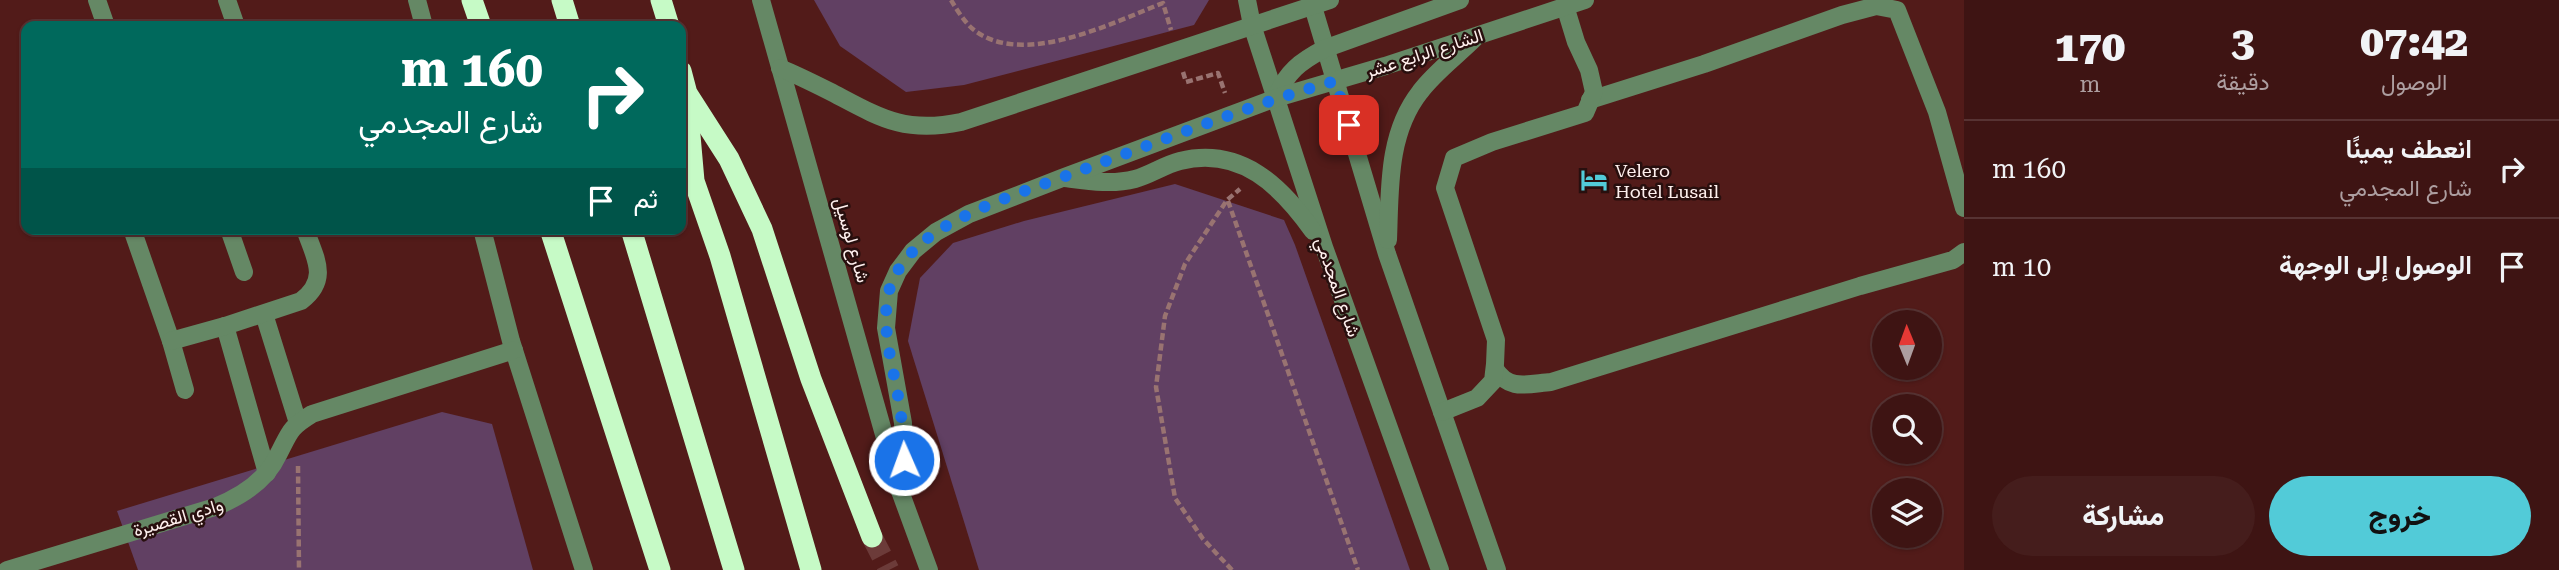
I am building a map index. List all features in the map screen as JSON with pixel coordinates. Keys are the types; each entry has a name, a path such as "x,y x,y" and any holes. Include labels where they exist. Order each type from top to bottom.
{"highway":[{"path":"472,0 479,21"},
{"path":"562,0 568,21"},
{"path":"661,0 667,21"},
{"path":"686,86 729,159 762,229 811,379 872,537"},
{"path":"686,108 694,181 720,256 811,570"},
{"path":"552,235 660,570"},
{"path":"633,235 734,570"}],"street":[{"path":"97,0 104,21"},
{"path":"227,0 234,21"},
{"path":"417,0 423,21"},
{"name":"شارع لوسيل","path":"761,0 900,491 929,570"},
{"name":"شارع المجدمي","path":"1247,0 1252,25 1324,247 1440,570"},
{"path":"780,68 865,111 900,124 940,126 1252,25 1311,3 1331,0"},
{"path":"1276,97 1291,70 1306,58 1460,0"},
{"name":"الشارع الرابع عشر","path":"900,491 904,460 903,423 886,328 889,291 898,271 913,251 936,232 969,214 1276,97 1335,81 1585,0"},
{"path":"1311,3 1387,254 1497,570"},
{"path":"1442,412 1477,398 1493,381 1496,340 1445,188 1454,158 1492,142 1585,113 1594,92 1566,6"},
{"path":"1590,100 1842,15 1876,6 1897,10 1937,112 1964,208"},
{"path":"1387,254 1390,179 1402,122 1420,91 1478,36"},
{"path":"1062,178 1117,182 1136,178 1180,161 1196,159 1237,164 1251,168 1263,176 1292,202 1324,247"},
{"path":"134,235 185,390"},
{"path":"231,235 244,272"},
{"path":"171,341 264,314 301,301 312,293 319,274 307,235"},
{"path":"484,235 514,350 584,570"},
{"path":"1494,369 1512,385 1551,382 1860,286 1953,260 1964,252"},
{"path":"264,314 298,423 312,414 514,350"},
{"path":"225,326 267,473"},
{"name":"وادي القصيرة","path":"7,570 235,499 267,473 282,442 298,423"}],"path":[{"path":"1233,570 1203,539 1175,498 1156,387 1165,316 1185,264 1227,200 1358,570"},
{"path":"298,423 299,570"}],"shaded area":[{"path":"814,0 1209,0 1194,25 964,85 906,92 840,46"},
{"path":"1175,184 1284,220 1410,570 979,570 908,341 920,278 953,243 1024,221"},
{"path":"442,412 492,424 533,570 138,570 117,511"}],"tunnel":[{"path":"872,537 889,570"}],"place":[{"name":"Velero Hotel Lusail","path":"1594,180"}],"route":[{"path":"904,460 903,423 886,328 889,291 898,271 913,251 936,232 969,214 1276,97 1335,81 1349,125"}]}
